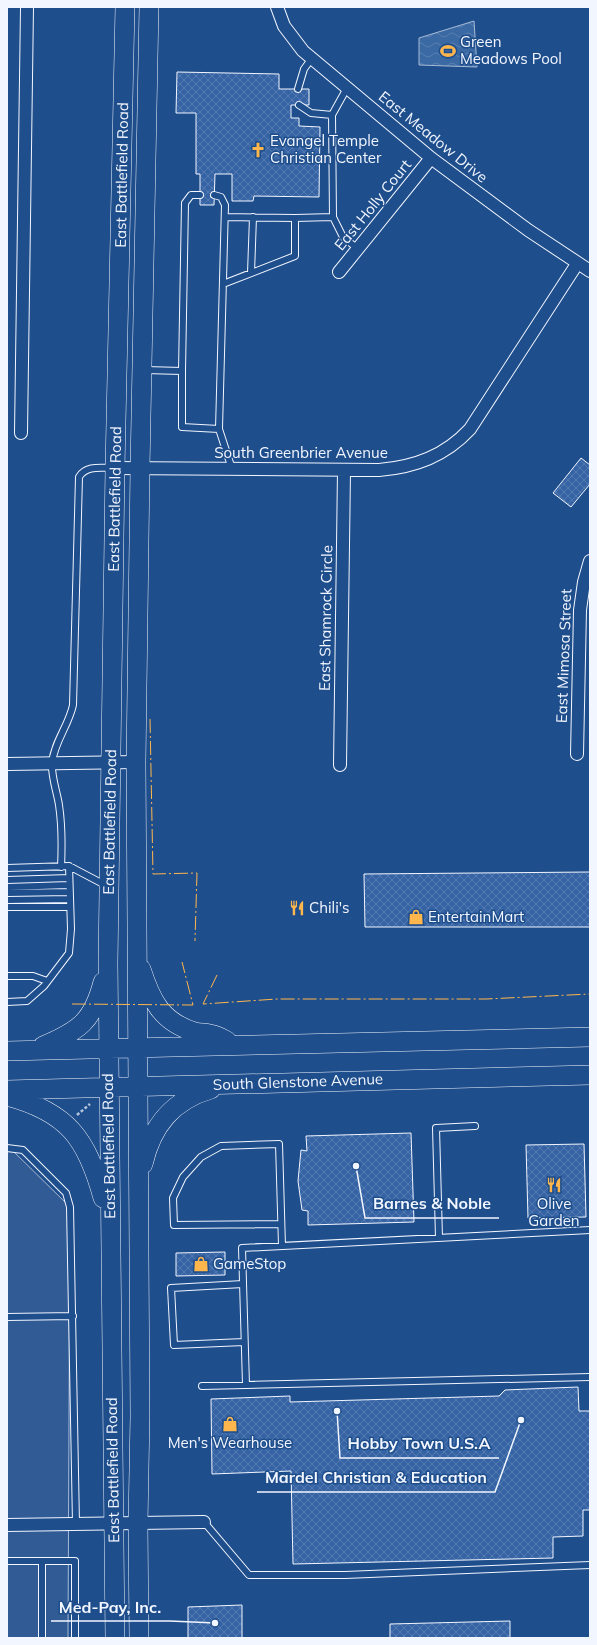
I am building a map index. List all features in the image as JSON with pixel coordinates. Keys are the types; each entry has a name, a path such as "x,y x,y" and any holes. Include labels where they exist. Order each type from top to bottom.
{"main road":[{"name":"East Battlefield Road","path":"115,1638 108,1088 108,886 125,7"},
{"name":"East Battlefield Road","path":"139,1638 138,1523 140,1416 136,762 149,7"},
{"path":"137,954 148,990 158,1009 169,1019 195,1032 211,1034 240,1046"},
{"path":"34,1050 62,1039 74,1032 85,1022 97,998 108,963"},
{"path":"7,1051 590,1037"},
{"name":"South Glenstone Avenue","path":"7,1090 232,1083 590,1075"},
{"path":"138,1182 150,1142 157,1126 167,1114 181,1102 196,1093 232,1083"},
{"path":"7,1096 40,1107 68,1125 82,1143 92,1161 110,1221"}],"street":[{"path":"21,433 27,7"},
{"name":"East Meadow Drive","path":"277,7 289,35 312,58 432,158 577,264 590,271"},
{"name":"East Holly Court","path":"339,272 432,158"},
{"name":"South Greenbrier Avenue","path":"115,468 344,471 379,470 411,466 434,457 458,441 476,420 577,264"},
{"name":"East Shamrock Circle","path":"340,765 344,471"},
{"name":"East Mimosa Street","path":"577,754 580,610 584,582 590,561"},
{"path":"7,764 136,762"},
{"path":"7,1525 204,1522"}],"lane":[{"path":"298,89 304,70 312,58"},
{"path":"348,88 332,115 332,217 337,229 343,237 358,249"},
{"path":"299,105 311,113 332,115"},
{"path":"200,195 191,195 185,203 182,427 219,429"},
{"path":"214,195 221,197 225,205 219,429 232,469"},
{"path":"225,217 332,217"},
{"path":"251,273 253,217"},
{"path":"223,284 295,256 295,218"},
{"path":"142,370 182,371"},
{"path":"61,867 62,848 59,807 52,763 56,746 72,713 73,705 79,477 85,470 94,468 115,468"},
{"path":"7,868 69,866 108,886"},
{"path":"7,1002 27,1001 47,981 69,953 69,866"},
{"path":"7,880 69,878"},
{"path":"7,887 70,888"},
{"path":"7,893 70,888"},
{"path":"7,900 70,899"},
{"path":"7,907 70,907"},
{"path":"7,976 33,976 47,981"},
{"path":"439,1238 436,1128 475,1126"},
{"path":"281,1224 174,1225 173,1198 184,1177 201,1157 221,1146 279,1144 282,1246"},
{"path":"7,1148 23,1150 66,1193 70,1206 76,1524"},
{"path":"246,1385 242,1248 590,1230"},
{"path":"243,1284 171,1288 174,1345 244,1342"},
{"path":"7,1317 73,1316"},
{"path":"202,1386 590,1377"},
{"path":"204,1522 249,1576 345,1575 590,1566"},
{"path":"7,1561 74,1561 75,1638"},
{"path":"42,1561 42,1638"}],"path":[{"path":"72,1119 85,1107 93,1103"}],"shaded area":[{"path":"7,1145 70,1207 68,1638 7,1638"}],"water":[{"name":"Green Meadows Pool","path":"474,21 477,67 419,65 419,38"}],"building":[{"name":"Evangel Temple Christian Center","path":"177,72 279,74 279,89 309,89 309,105 291,105 291,118 299,118 299,126 320,127 319,197 254,196 253,201 232,201 232,174 215,174 214,205 200,205 200,174 196,174 196,113 176,113"},
{"path":"581,458 590,465 590,484 571,507 553,493"},
{"path":"590,872 590,927 365,927 364,874"},
{"path":"411,1133 414,1222 308,1225 308,1211 302,1210 298,1181 301,1150 307,1151 306,1136"},
{"path":"584,1144 586,1217 528,1218 526,1145"},
{"name":"GameStop","path":"225,1252 225,1275 176,1276 176,1253"},
{"path":"578,1387 579,1411 590,1411 590,1510 583,1510 583,1536 553,1537 553,1558 293,1564 291,1471 212,1474 211,1399 290,1396 290,1402 499,1396 505,1390"},
{"path":"242,1605 242,1638 188,1638 188,1607"},
{"path":"510,1621 510,1638 390,1638 390,1624"}],"power":[{"path":"150,719 153,874 197,873 195,941"},
{"path":"72,1004 193,1005 182,962"},
{"path":"217,975 203,1004 277,999 486,999 590,994"}],"place":[{"name":"Green Meadows Pool","path":"448,51"},
{"name":"Evangel Temple Christian Center","path":"258,150"},
{"name":"Chili's","path":"297,908"},
{"name":"EntertainMart","path":"416,917"},
{"name":"Barnes & Noble","path":"356,1166"},
{"name":"Olive Garden","path":"554,1185"},
{"name":"GameStop","path":"201,1264"},
{"name":"Hobby Town U.S.A","path":"337,1411"},
{"name":"Mardel Christian & Education","path":"521,1420"},
{"name":"Men's Wearhouse","path":"230,1424"},
{"name":"Med-Pay, Inc.","path":"215,1623"}]}
